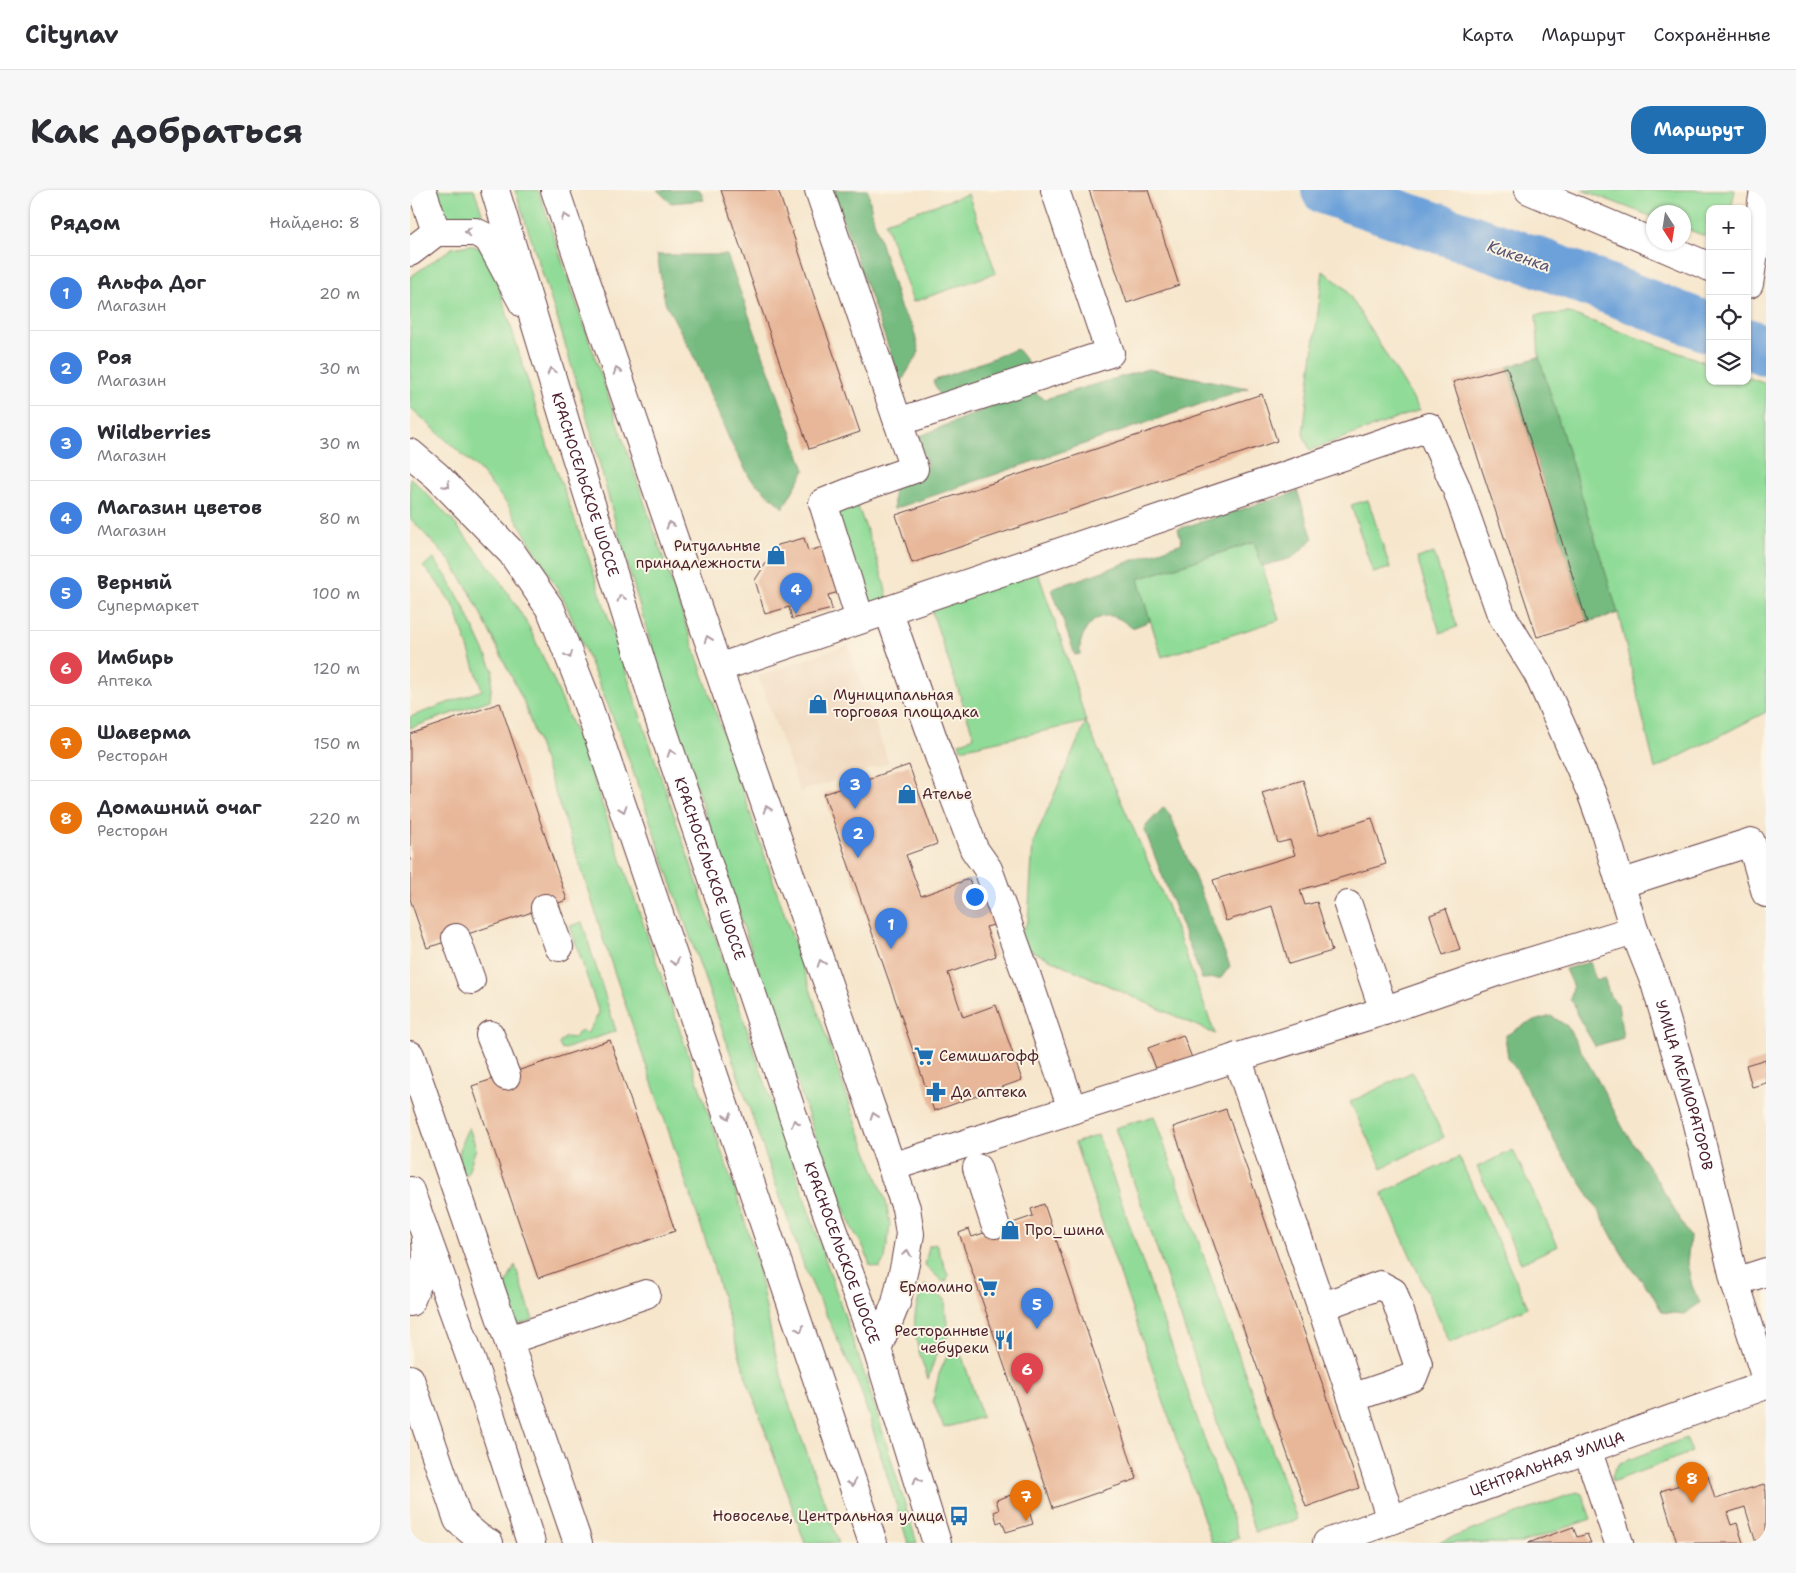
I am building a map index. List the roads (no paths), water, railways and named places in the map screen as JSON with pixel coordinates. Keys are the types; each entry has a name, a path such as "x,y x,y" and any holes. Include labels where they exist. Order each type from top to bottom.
{"main road":[{"path":"422,190 436,232"},
{"name":"КРАСНОСЕЛЬСКОЕ ШОССЕ","path":"495,190 660,721 811,1169 877,1349 937,1543"},
{"path":"555,190 718,668 906,1208 910,1234 896,1302 877,1349"},
{"path":"819,190 914,469 823,503 860,619"},
{"path":"898,422 1110,353 1055,190"},
{"path":"1529,190 1706,266"},
{"path":"1754,286 1764,190"},
{"path":"410,223 436,232 475,232 488,238 542,340"},
{"path":"410,252 436,232"},
{"name":"УЛИЦА МЕЛИОРАТОРОВ","path":"888,610 1429,427 1456,487 1501,614 1538,674 1591,792 1603,825 1634,930 1655,983 1695,1116 1735,1282 1766,1380"},
{"path":"410,453 437,476 512,553 551,610 586,700 872,1543"},
{"path":"718,668 888,610 974,850 988,868 1026,971 1072,1109"},
{"path":"1620,884 1751,842 1766,893"},
{"path":"1348,905 1384,1011"},
{"path":"545,908 560,947"},
{"path":"890,1162 895,1164 912,1160 1384,1011 1496,972 1634,930"},
{"path":"456,938 471,980"},
{"path":"490,1035 506,1076"},
{"path":"410,1055 578,1543"},
{"path":"1237,1057 1322,1307 1391,1520"},
{"path":"977,1168 995,1224"},
{"path":"410,1191 486,1401 531,1543"},
{"path":"410,1302 427,1259 426,1235"},
{"path":"1735,1282 1766,1272"},
{"path":"1322,1307 1380,1285 1393,1292 1418,1364 1413,1377 1352,1398"},
{"path":"509,1340 646,1294"},
{"path":"410,1379 458,1520 479,1538 489,1543"},
{"name":"ЦЕНТРАЛЬНАЯ УЛИЦА","path":"1327,1543 1766,1385"},
{"path":"1587,1449 1619,1543"}],"waterway":[{"name":"Кикенка","path":"1326,190 1535,261 1706,326"},
{"name":"Кикенка","path":"1751,345 1766,351"}],"place":[{"name":"Ритуальные принадлежности","path":"776,555"},
{"name":"Магазин цветов","path":"796,614"},
{"name":"Муниципальная торговая площадка","path":"818,704"},
{"name":"Ателье","path":"907,794"},
{"name":"Wildberries","path":"855,809"},
{"name":"Роя","path":"858,858"},
{"name":"Альфа Дог","path":"891,949"},
{"name":"Семишагофф","path":"924,1056"},
{"name":"Да аптека","path":"936,1092"},
{"name":"Про_шина","path":"1010,1230"},
{"name":"Ермолино","path":"988,1287"},
{"name":"Верный","path":"1037,1329"},
{"name":"Ресторанные чебуреки","path":"1004,1340"},
{"name":"Имбирь","path":"1027,1394"},
{"name":"Домашний очаг","path":"1692,1503"},
{"name":"Новоселье, Центральная улица","path":"959,1516"},
{"name":"Шаверма","path":"1026,1521"}]}
